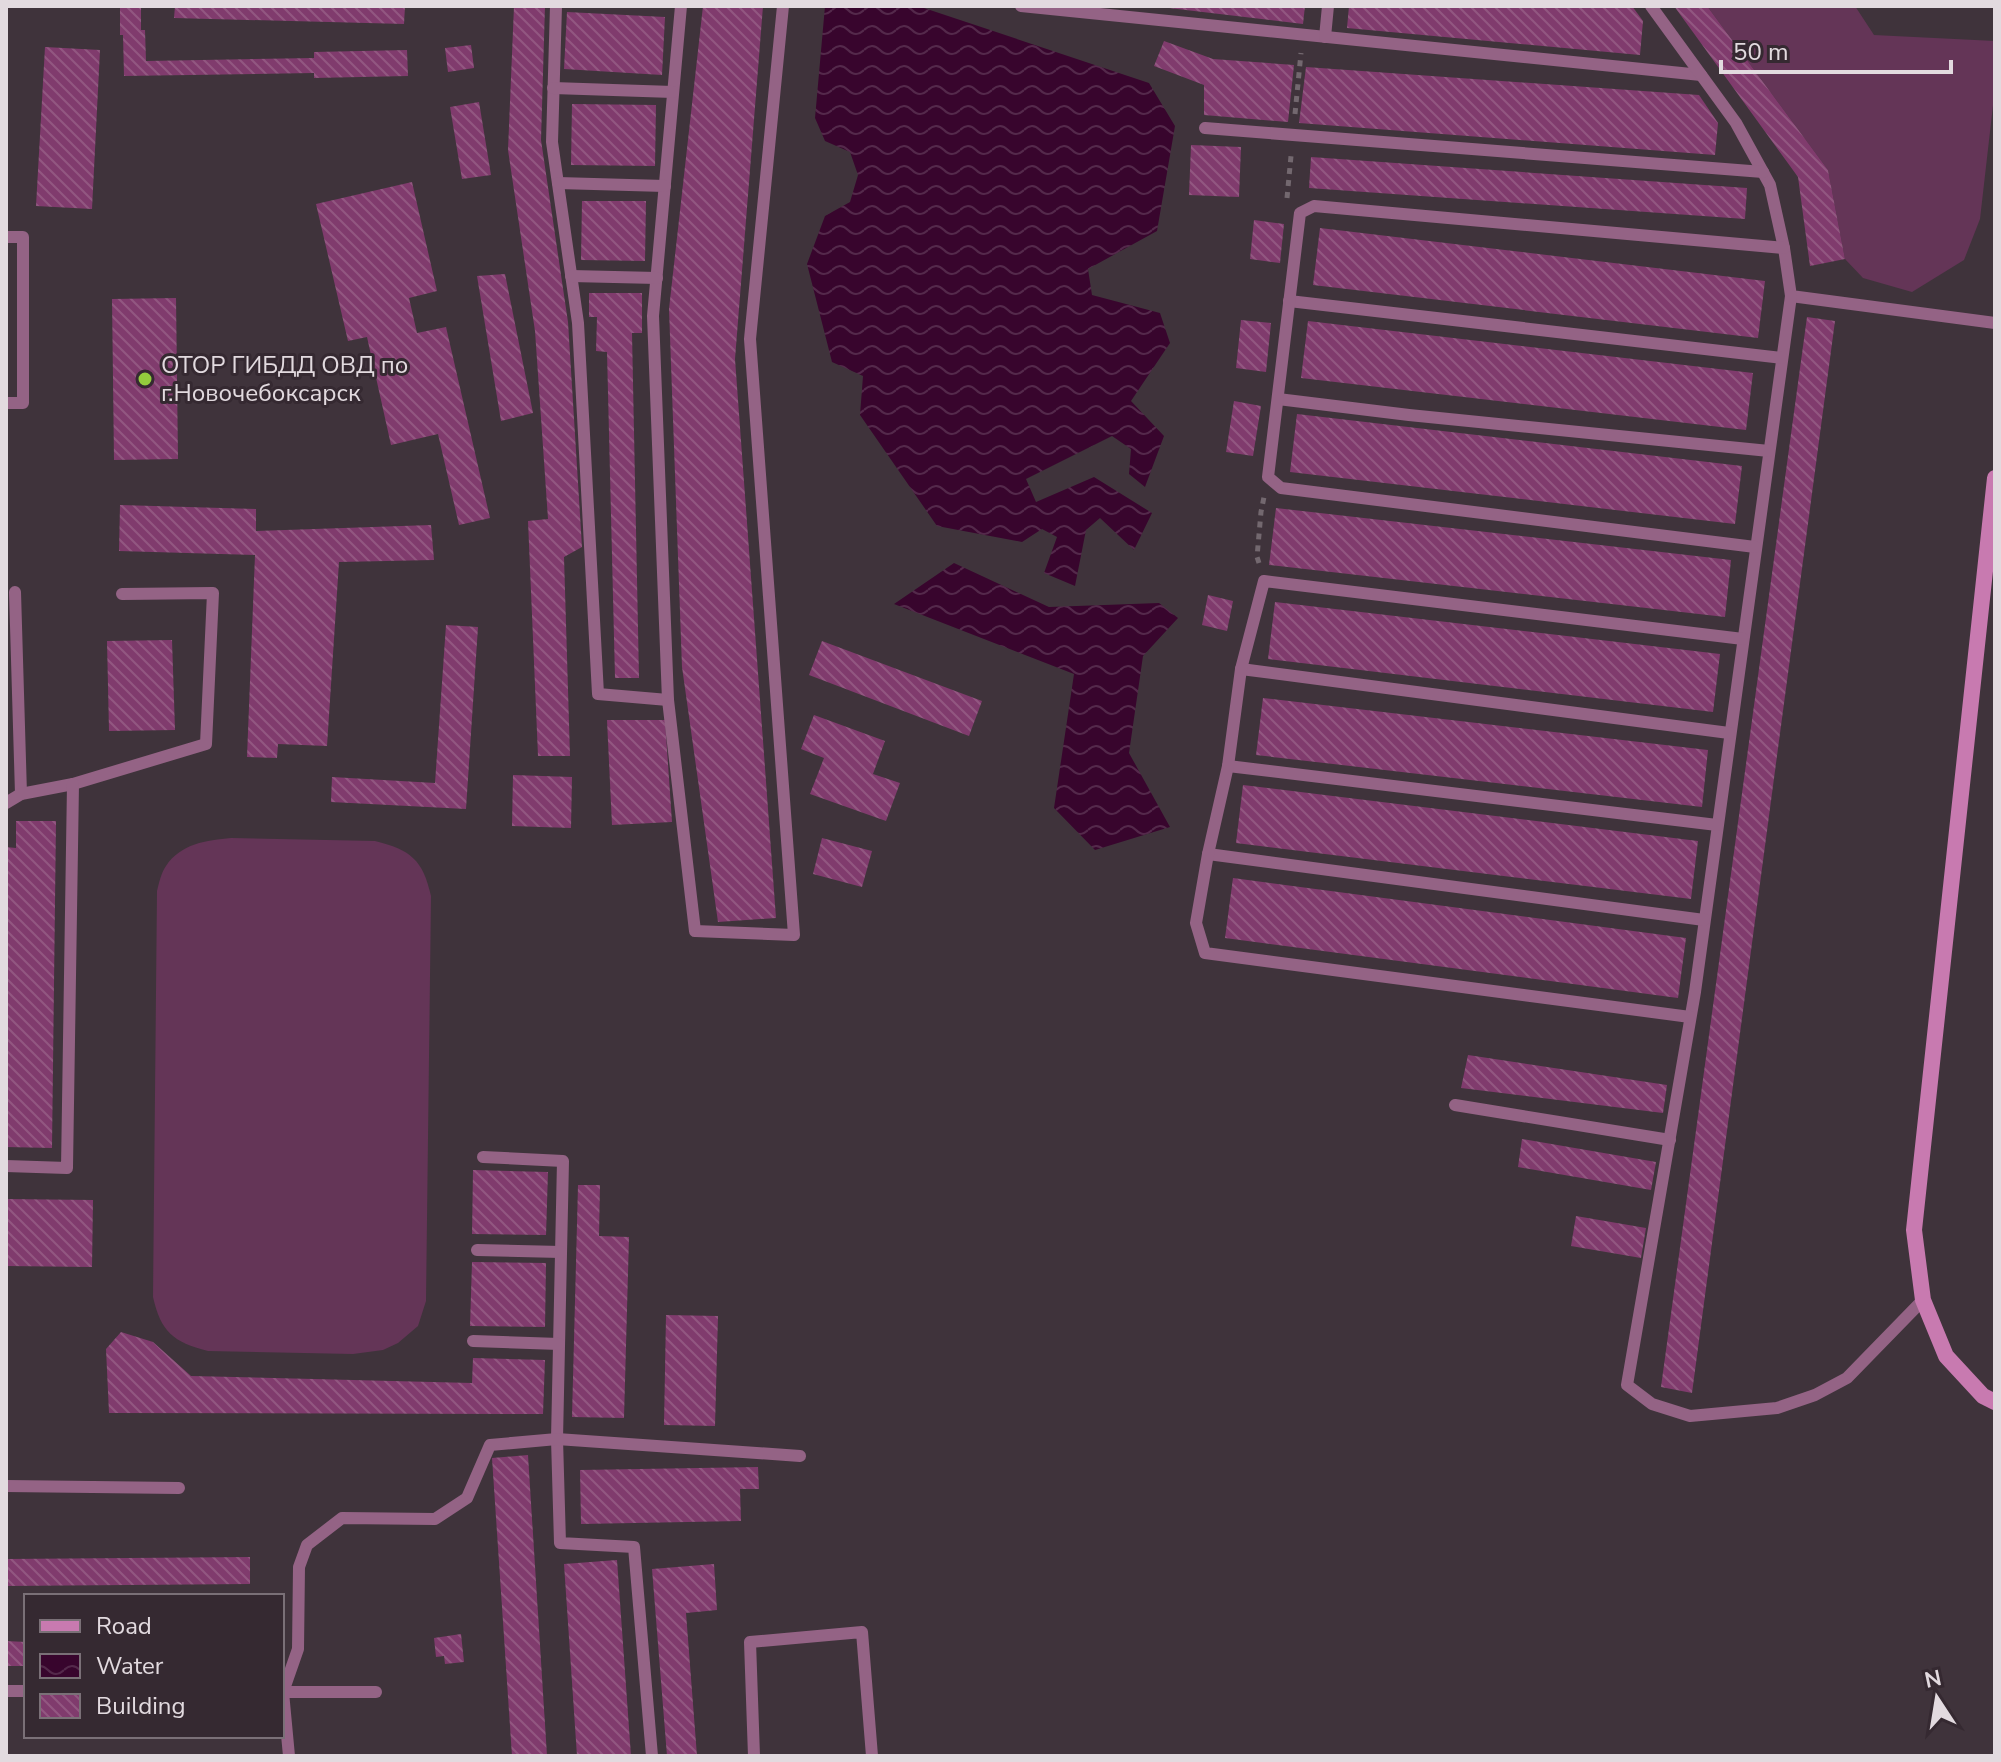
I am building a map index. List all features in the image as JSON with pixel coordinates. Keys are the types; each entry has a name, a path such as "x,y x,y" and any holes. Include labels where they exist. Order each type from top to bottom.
{"street":[{"path":"1995,478 1914,1230 1923,1300 1946,1356 1983,1396 1995,1402"}],"lane":[{"path":"556,6 552,142 578,323 598,694 668,700"},
{"path":"681,6 653,316 668,700 695,931 794,935 750,339 783,6"},
{"path":"1021,6 1701,75"},
{"path":"1325,37 1328,6"},
{"path":"1651,6 1736,123 1770,185 1791,296 1690,1017 1627,1385 1652,1404 1690,1416 1777,1408 1815,1395 1847,1378 1923,1300"},
{"path":"553,88 673,92"},
{"path":"1205,128 1763,172"},
{"path":"558,183 665,186"},
{"path":"1755,547 1281,488 1268,477 1300,213 1314,206 1784,248"},
{"path":"6,237 23,237 23,403 6,403"},
{"path":"571,276 657,278"},
{"path":"1791,296 1995,323"},
{"path":"1289,301 1782,358"},
{"path":"1278,399 1769,451"},
{"path":"1690,1017 1205,953 1196,923 1228,766 1241,669 1264,581 1743,639"},
{"path":"15,592 21,794"},
{"path":"6,803 21,794 73,784 206,744 213,593 122,594"},
{"path":"1241,669 1729,733"},
{"path":"1228,766 1717,825"},
{"path":"6,1166 67,1168 73,784"},
{"path":"1208,854 1704,920"},
{"path":"1455,1105 1670,1140"},
{"path":"483,1157 563,1161 557,1439 560,1543 634,1547 652,1756"},
{"path":"477,1250 561,1252"},
{"path":"473,1341 559,1344"},
{"path":"284,1687 298,1649 299,1567 307,1545 342,1518 435,1519 467,1498 490,1445 557,1439 800,1456"},
{"path":"6,1486 179,1488"},
{"path":"754,1756 750,1642 862,1632 872,1756"},
{"path":"284,1692 376,1692"},
{"path":"284,1710 289,1756"}],"path":[{"path":"1264,581 1257,557 1268,477"}],"shaded area":[{"path":"1707,6 1855,6 1874,35 1995,41 1995,88 1980,219 1964,260 1912,292 1863,278 1845,259 1828,170"},
{"path":"231,838 375,841 398,848 414,858 428,884 431,896 426,1301 418,1326 398,1343 383,1350 353,1354 208,1351 186,1344 170,1334 156,1309 153,1297 157,891 164,869 179,853 204,842"}],"water":[{"path":"825,6 918,6 1149,83 1175,126 1157,231 1088,269 1092,295 1160,313 1170,343 1131,401 1164,436 1145,487 1129,474 1131,449 1112,436 1026,479 1036,502 1094,477 1152,513 1134,550 1100,518 1086,530 1075,586 1044,573 1057,537 1042,529 1022,542 937,526 860,415 863,376 832,362 807,264 825,216 850,202 858,175 850,152 825,141 815,118"},
{"path":"954,563 1049,607 1159,603 1178,618 1143,656 1129,753 1170,827 1095,850 1054,808 1074,674 894,604"}],"building":[{"path":"120,6 141,6 146,61 314,58 314,52 407,50 408,76 314,78 314,73 124,76"},
{"path":"175,6 405,6 404,24 174,18"},
{"path":"514,6 545,6 541,140 568,322 582,547 564,557 570,756 538,756 528,521 548,519 535,331 508,150"},
{"path":"703,6 763,6 735,359 776,918 718,922 682,667 669,309"},
{"path":"1169,6 1305,6 1303,24"},
{"path":"1349,6 1632,6 1643,21 1640,55 1347,28"},
{"path":"1674,6 1707,6 1828,170 1845,259 1810,266 1798,177"},
{"path":"567,12 665,17 662,75 564,69"},
{"path":"1164,41 1213,59 1294,65 1288,122 1204,115 1204,85 1154,66"},
{"path":"471,45 474,68 448,72 445,48"},
{"path":"45,47 100,50 92,209 36,206"},
{"path":"1306,67 1699,95 1718,123 1715,155 1299,123"},
{"path":"479,102 491,175 462,179 450,107"},
{"path":"572,104 656,105 655,166 571,165"},
{"path":"1191,145 1241,147 1239,197 1189,195"},
{"path":"1311,157 1747,188 1745,219 1309,188"},
{"path":"412,182 437,291 409,298 417,333 446,327 490,518 459,525 438,434 391,445 367,337 348,341 316,204"},
{"path":"582,201 646,201 645,261 581,260"},
{"path":"1254,220 1284,224 1280,263 1250,259"},
{"path":"1320,228 1765,281 1758,338 1313,285"},
{"path":"505,274 533,413 501,421 477,276"},
{"path":"589,293 642,293 642,333 632,333 639,678 615,678 607,352 596,351 597,317 589,317"},
{"name":"ОТОР ГИБДД ОВД по г.Новочебоксарск","path":"176,298 178,459 114,460 112,299"},
{"path":"1807,317 1835,321 1692,1393 1661,1387"},
{"path":"1241,320 1271,323 1266,372 1236,368"},
{"path":"1308,321 1753,373 1746,430 1301,378"},
{"path":"1234,401 1261,406 1253,456 1226,452"},
{"path":"1297,414 1742,466 1735,524 1290,472"},
{"path":"120,505 256,509 256,531 431,525 434,560 339,562 327,746 278,744 277,758 247,757 255,555 119,551"},
{"path":"1276,508 1731,560 1725,617 1269,565"},
{"path":"1208,595 1233,601 1227,631 1202,625"},
{"path":"1275,602 1720,654 1713,712 1268,659"},
{"path":"446,625 478,627 466,809 331,802 332,777 435,783"},
{"path":"172,640 175,730 109,731 107,641"},
{"path":"822,641 982,701 969,736 809,675"},
{"path":"1263,698 1708,750 1702,807 1256,755"},
{"path":"814,715 885,741 873,774 900,783 886,821 810,794 824,758 801,749"},
{"path":"607,720 665,720 672,822 612,825"},
{"path":"513,775 572,777 571,828 512,826"},
{"path":"1243,785 1698,841 1691,899 1236,843"},
{"path":"16,821 56,821 52,1148 6,1147 6,847 16,848"},
{"path":"822,838 872,851 862,887 813,874"},
{"path":"1233,878 1686,938 1678,998 1225,938"},
{"path":"1468,1055 1667,1085 1663,1113 1461,1088"},
{"path":"1522,1139 1656,1162 1651,1190 1518,1167"},
{"path":"473,1170 548,1172 546,1235 472,1234"},
{"path":"578,1185 600,1185 599,1236 629,1237 624,1418 572,1417"},
{"path":"6,1199 93,1200 92,1267 6,1266"},
{"path":"1576,1216 1646,1228 1641,1258 1571,1246"},
{"path":"472,1262 546,1263 545,1327 470,1326"},
{"path":"666,1315 718,1316 715,1426 664,1425"},
{"path":"121,1332 153,1342 191,1376 472,1383 473,1358 545,1360 543,1414 109,1413 106,1349"},
{"path":"528,1455 547,1756 512,1756 492,1458"},
{"path":"758,1467 759,1489 740,1489 741,1521 581,1524 580,1470"},
{"path":"250,1557 250,1584 6,1586 6,1559"},
{"path":"617,1560 631,1756 577,1756 564,1564"},
{"path":"714,1564 717,1610 686,1613 697,1756 667,1756 652,1569"},
{"path":"461,1634 464,1662 445,1664 444,1656 436,1657 434,1638"},
{"path":"6,1641 24,1642 24,1666 6,1666"}],"place":[{"name":"ОТОР ГИБДД ОВД по г.Новочебоксарск","path":"145,379"}]}
